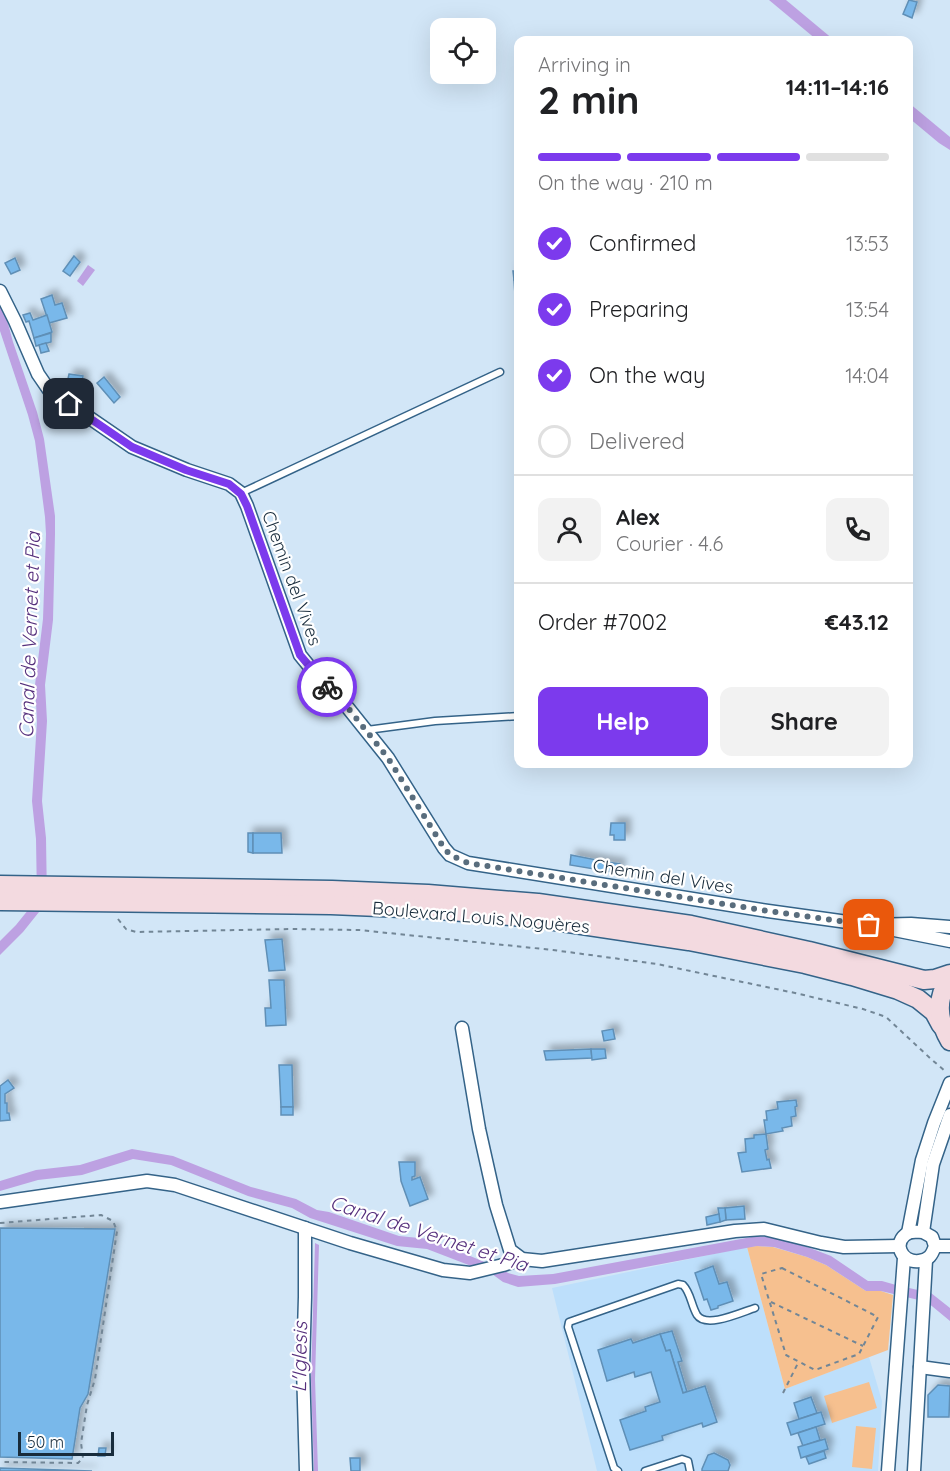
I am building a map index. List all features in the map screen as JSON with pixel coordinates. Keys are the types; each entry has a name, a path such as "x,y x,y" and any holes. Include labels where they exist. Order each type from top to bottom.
{"main road":[{"name":"Boulevard Louis Noguères","path":"0,885 26,893 427,909 535,918 689,940 805,964 898,990 918,999 934,1012 948,1037"},
{"name":"Boulevard Louis Noguères","path":"59,894 332,890 428,894 538,903 691,925 809,951 924,980 950,974"},
{"name":"Boulevard Louis Noguères","path":"0,900 26,893"},
{"path":"948,1037 939,1010 941,995 950,979"}],"street":[{"path":"0,291 38,374 50,390 132,447 186,470 229,484 241,494"},
{"name":"Chemin del Vives","path":"241,494 300,655 367,730 388,758 450,855 468,863 869,925 950,940"},
{"name":"Chemin del Vives","path":"869,925 911,924 950,927"},
{"path":"462,1028 479,1129 496,1205 510,1250 522,1259"},
{"path":"888,1471 903,1272 902,1239 908,1233 922,1160 950,1083"},
{"path":"922,1232 933,1164 950,1115"},
{"path":"0,1202 147,1181 175,1185 350,1243 442,1270 470,1272 522,1259 542,1261 735,1231 764,1229 844,1247 902,1252 913,1261 926,1260 932,1255 935,1246 932,1238 922,1232 908,1233"},
{"path":"305,1228 303,1367 306,1471"},
{"path":"935,1246 950,1246"},
{"path":"914,1471 926,1260"},
{"path":"920,1367 950,1371"}],"lane":[{"path":"241,494 500,372"},
{"path":"367,730 435,721 514,716"},
{"path":"618,1471 614,1468 568,1328 569,1322 678,1284 684,1285 687,1289 698,1316 708,1321 755,1308"},
{"path":"645,1471 682,1459 688,1461 690,1471"}],"path":[{"path":"116,916 126,929 136,932 359,930 553,950 657,964 795,993 863,1009 886,1017 950,1074"},
{"path":"0,1222 101,1215 113,1221 117,1231 95,1379 87,1405 81,1443 83,1458 78,1463 0,1462"},
{"path":"782,1268 878,1317 863,1346 859,1354 815,1370 786,1355 761,1274 782,1268"},
{"path":"770,1301 863,1346"},
{"path":"783,1393 798,1361"}],"shaded area":[{"path":"769,0 786,0 829,36 812,36"},
{"path":"913,106 950,137 950,150 913,121"},
{"path":"88,265 95,270 83,286 77,281"},
{"path":"0,300 44,439 55,516 55,534 53,620 45,685 47,721 42,801 46,838 47,902 23,932 0,955 0,941 37,899 36,839 32,801 37,721 35,685 43,619 46,534 35,441 0,331"},
{"path":"132,1149 173,1156 251,1187 296,1199 317,1210 399,1236 429,1239 519,1276 553,1274 757,1236 775,1238 831,1256 868,1281 882,1281 931,1293 950,1308 950,1321 927,1302 881,1291 866,1291 826,1265 774,1247 757,1246 555,1284 518,1287 503,1282 492,1274 427,1249 397,1246 310,1218 292,1208 248,1196 171,1165 133,1159 82,1175 38,1180 0,1191 0,1181 36,1170 80,1165"},
{"path":"315,1243 319,1245 315,1379 318,1471 314,1471 311,1379"},
{"path":"747,1247 785,1389 869,1357 882,1401 878,1471 597,1471 552,1288"},
{"path":"747,1247 773,1247 807,1257 826,1265 866,1291 881,1291 893,1295 888,1350 785,1389"},
{"path":"869,1382 877,1408 832,1423 824,1396"},
{"path":"856,1426 876,1428 872,1469 852,1467"}],"building":[{"path":"909,0 917,2 912,18 903,14"},
{"path":"74,256 80,262 70,276 63,271"},
{"path":"15,258 20,270 11,274 5,263"},
{"path":"52,295 55,305 62,303 67,318 49,323 41,299"},
{"path":"30,313 33,320 47,315 52,332 34,338 29,321 26,322 23,315"},
{"path":"51,333 51,342 36,346 34,338"},
{"path":"46,343 49,351 41,353 39,345"},
{"path":"69,374 83,376 81,391 67,383"},
{"path":"104,377 120,397 114,403 97,383"},
{"path":"611,823 625,823 625,840 614,840 614,835 610,835"},
{"path":"248,833 253,833 253,853 248,852"},
{"path":"253,833 281,833 282,853 253,853"},
{"path":"571,855 607,862 606,871 570,865"},
{"path":"607,862 620,864 619,873 606,871"},
{"path":"282,939 285,970 269,971 265,940"},
{"path":"269,980 284,980 286,1025 266,1026 265,1008 271,1008"},
{"path":"613,1029 615,1039 604,1041 602,1031"},
{"path":"591,1049 592,1058 546,1060 544,1051"},
{"path":"591,1049 605,1049 606,1058 592,1060"},
{"path":"279,1065 292,1065 293,1107 281,1107"},
{"path":"8,1080 14,1088 5,1094 10,1120 0,1121 0,1086"},
{"path":"796,1100 796,1116 791,1117 792,1126 782,1128 783,1131 766,1134 764,1120 767,1120 766,1111 778,1109 777,1102"},
{"path":"281,1107 293,1107 293,1115 281,1115"},
{"path":"766,1134 768,1149 765,1150 771,1168 742,1172 738,1153 746,1152 745,1139 754,1138 754,1135"},
{"path":"399,1162 415,1162 415,1176 412,1180 420,1177 428,1199 410,1206 401,1181"},
{"path":"744,1206 745,1219 726,1220 725,1208"},
{"path":"718,1208 725,1208 726,1220 720,1222"},
{"path":"719,1214 720,1222 707,1225 706,1217"},
{"path":"0,1228 115,1229 88,1394 80,1408 72,1459 0,1457"},
{"path":"713,1266 719,1284 727,1282 733,1301 711,1310 707,1299 704,1300 695,1273"},
{"path":"672,1331 682,1361 678,1362 687,1392 683,1393 670,1350 666,1351 660,1334"},
{"path":"660,1334 666,1351 670,1350 683,1393 705,1386 717,1422 703,1427 702,1423 662,1436 663,1440 630,1450 620,1420 646,1411 645,1407 660,1402 651,1372 635,1377 634,1372 607,1381 598,1350 631,1339 633,1343"},
{"path":"938,1385 950,1386 949,1417 928,1417 928,1395"},
{"path":"811,1397 817,1413 799,1419 794,1403"},
{"path":"821,1412 825,1424 791,1435 787,1423"},
{"path":"816,1427 820,1440 803,1446 798,1433"},
{"path":"825,1439 828,1449 801,1458 798,1447"},
{"path":"99,1448 106,1448 105,1456 98,1456"},
{"path":"824,1451 826,1458 809,1464 806,1457"},
{"path":"714,1453 728,1460 730,1465 728,1471 702,1471 708,1455"},
{"path":"350,1458 360,1458 360,1471 351,1471"},
{"path":"0,1468 92,1471 0,1471"}],"way so far":[{"path":"327,687 344,703 388,758 444,848 450,855 468,863 869,925"}],"route":[{"path":"69,404 132,447 186,470 229,484 241,494 300,655 327,687"}],"water label":[{"name":"Canal de Vernet et Pia","path":"29,635"},
{"name":"Canal de Vernet et Pia","path":"429,1233"},
{"name":"L'Iglesis","path":"299,1357"}]}
